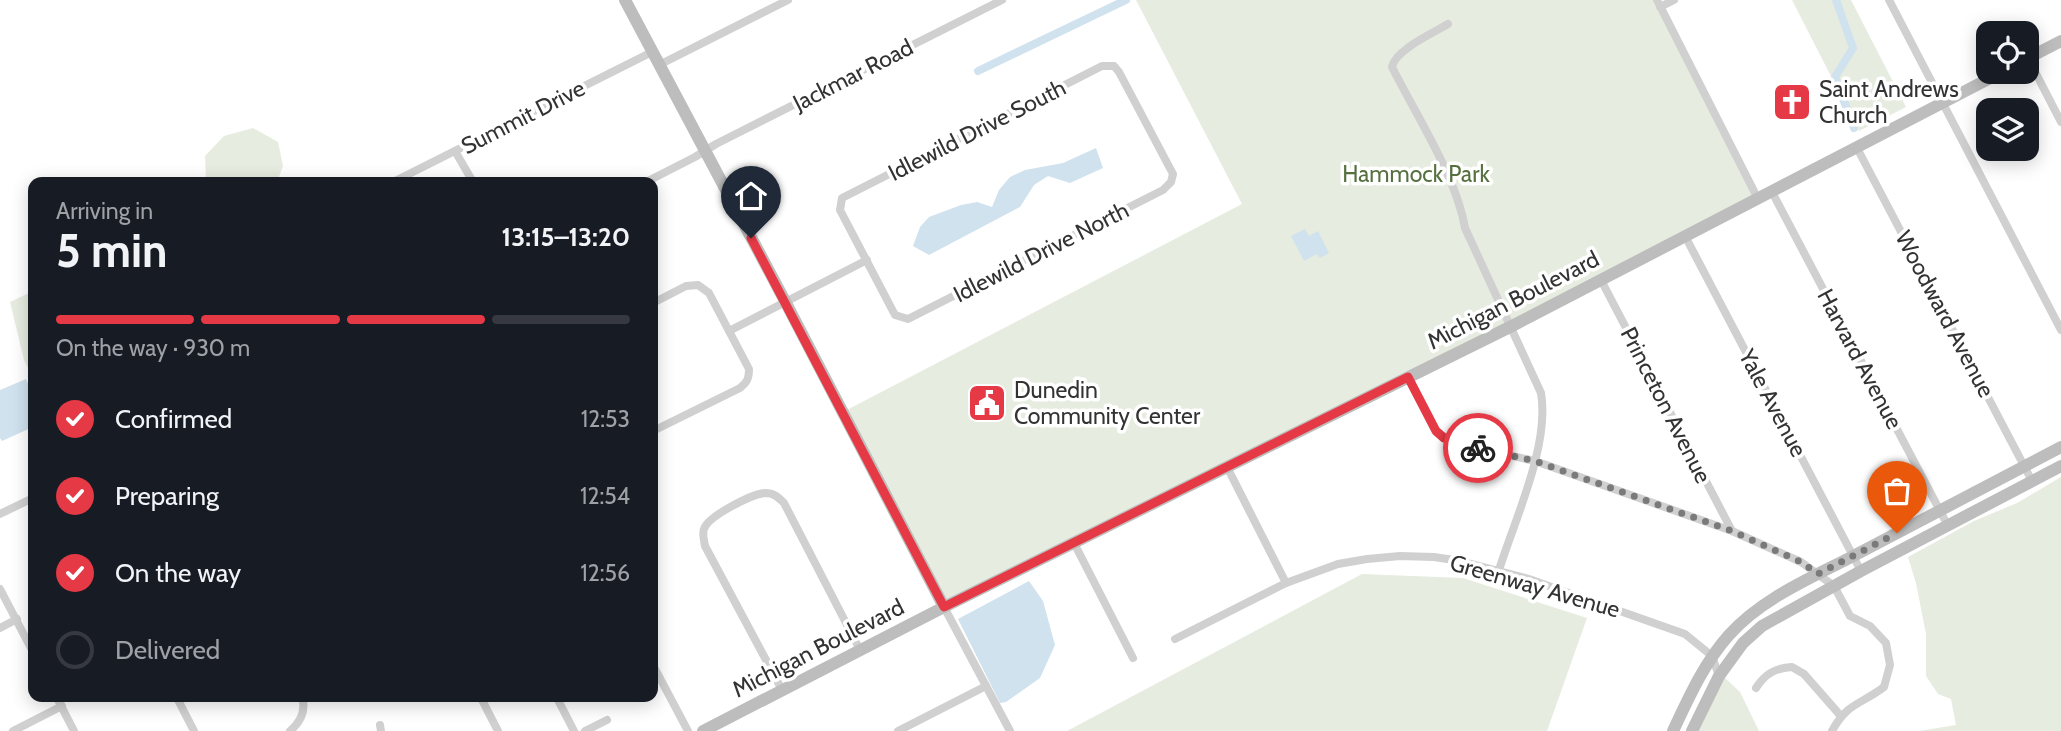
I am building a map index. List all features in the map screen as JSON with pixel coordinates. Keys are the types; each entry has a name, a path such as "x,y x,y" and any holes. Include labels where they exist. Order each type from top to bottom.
{"street":[{"path":"625,0 1010,731"},
{"path":"659,65 788,0"},
{"name":"Jackmar Road","path":"655,177 1002,0"},
{"path":"1674,0 1658,4 1758,199"},
{"path":"1889,0 2061,330"},
{"path":"1448,24 1402,52 1393,60 1392,67 1451,182 1461,204 1465,228 1541,393 1543,428 1535,461 1499,570"},
{"path":"2039,53 2061,41"},
{"name":"Summit Drive","path":"403,177 652,52"},
{"name":"Idlewild Drive South","path":"867,260 840,210 842,198 1102,66 1114,66 1173,174 1171,182"},
{"path":"2039,81 2061,122"},
{"name":"Michigan Boulevard","path":"703,731 944,607 1512,326 1979,84"},
{"name":"Woodward Avenue","path":"1857,148 2032,481"},
{"path":"455,151 469,177"},
{"name":"Idlewild Drive North","path":"867,260 895,315 908,319 1163,190 1171,182"},
{"name":"Harvard Avenue","path":"1772,192 1948,526"},
{"name":"Yale Avenue","path":"1685,236 1861,571"},
{"path":"729,331 867,260"},
{"name":"Princeton Avenue","path":"1601,279 1732,531"},
{"path":"658,300 686,286 698,285 709,293 749,369 747,382 658,428"},
{"path":"1408,377 1436,431 1444,438 1535,461 1732,531 1801,562 1834,586 1850,616 1870,626 1886,643 1890,665 1884,687 1853,704 1840,715 1832,731"},
{"path":"1673,731 1696,682 1712,656 1749,617 1818,574 2061,447"},
{"path":"1692,731 1719,676 1743,643 1762,626 2061,466"},
{"path":"1227,467 1286,583"},
{"path":"782,690 705,546 703,533 710,520 752,497 768,493 778,496 784,503 860,650"},
{"path":"0,514 28,500"},
{"path":"1074,543 1133,658"},
{"name":"Greenway Avenue","path":"1175,639 1286,583 1338,564 1400,556 1434,557 1499,570 1595,600 1685,634 1712,656"},
{"path":"0,589 28,642"},
{"path":"0,628 17,619"},
{"path":"1712,656 1719,676"},
{"path":"1756,688 1762,678 1772,671 1792,667 1804,674 1840,715"},
{"path":"658,674 688,731"},
{"path":"898,731 986,686"},
{"path":"60,702 75,731"},
{"path":"179,702 194,731"},
{"path":"290,731 298,725 303,712 302,702"},
{"path":"483,702 498,731"},
{"path":"559,702 574,731"},
{"path":"13,731 62,706"},
{"path":"585,731 607,720"}],"green space":[{"name":"Hammock Park","path":"1136,0 1659,0 1758,199 944,607 843,412 1242,204"},
{"path":"1792,0 1851,0 1906,107 1859,131"},
{"path":"253,128 278,142 283,166 279,177 206,177 205,156 224,136"},
{"path":"28,293 28,368 24,360 10,302"},
{"path":"2061,477 2061,731 1919,731 1956,725 1951,699 1938,694 1926,676 1926,634 1908,557 1974,521 2017,503"},
{"path":"1362,574 1463,578 1587,618 1547,731 1067,731"},
{"path":"1724,677 1740,692 1759,731 1696,731"}],"water":[{"path":"1096,148 1103,168 1070,183 1048,176 1034,185 1020,207 929,255 913,246 920,227 929,217 977,202 992,207 999,190 1010,177 1025,170 1063,163"},
{"path":"1305,229 1309,236 1318,231 1329,253 1320,258 1317,254 1304,261 1291,236"},
{"path":"26,379 28,383 28,429 2,441 0,438 0,390"},
{"path":"1029,581 1043,601 1055,645 1040,678 1006,702 1000,703 958,619"}],"waterway":[{"path":"978,71 1126,0"},
{"path":"1836,0 1853,48 1835,77 1854,128"}],"way so far":[{"path":"1478,448 1535,461 1732,531 1801,562 1818,574 1897,533"}],"place":[{"name":"Saint Andrews Church","path":"1792,102"},
{"name":"Dunedin Community Center","path":"987,403"}],"route":[{"path":"751,238 944,607 1408,377 1436,431 1456,443 1478,448"}]}
